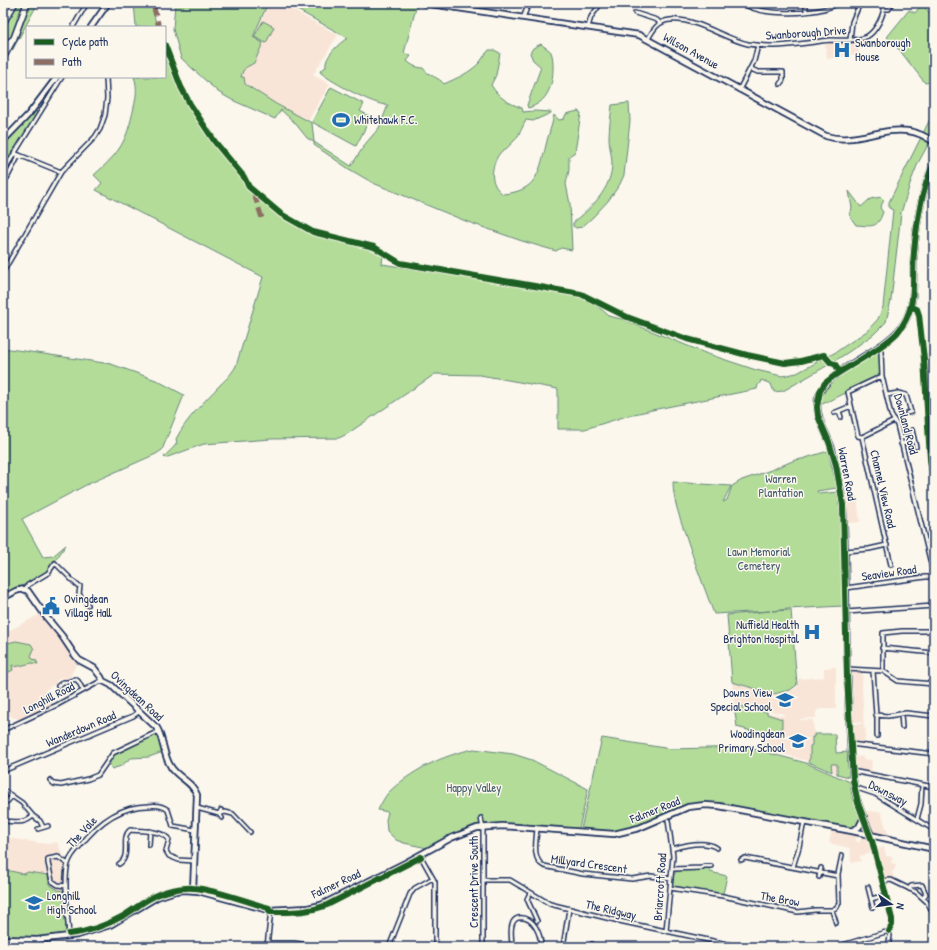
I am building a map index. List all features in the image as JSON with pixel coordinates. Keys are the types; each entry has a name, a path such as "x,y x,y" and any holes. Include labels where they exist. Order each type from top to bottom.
{"main road":[{"path":"3,23 15,3"},
{"path":"3,58 14,38 27,3"},
{"path":"3,43 8,43 14,38"}],"street":[{"path":"74,26 87,3"},
{"path":"92,26 108,3"},
{"name":"Wilson Avenue","path":"424,3 634,33 648,39 818,133 832,138 849,138 904,130 916,133 934,142"},
{"path":"523,18 529,3"},
{"path":"588,27 591,17 601,3"},
{"path":"742,3 753,9 785,13 824,8 839,3"},
{"path":"806,3 806,11"},
{"path":"850,40 852,22 860,3"},
{"name":"Swanborough Drive","path":"660,23 669,20 690,22 734,40 758,45 784,46 829,40 850,40 863,38 870,34 876,27 884,3"},
{"path":"883,9 889,9 893,3"},
{"path":"637,13 657,20 660,23 648,39"},
{"path":"739,90 751,69 756,57 758,45"},
{"path":"751,69 758,72 785,72 780,84"},
{"path":"3,141 59,78"},
{"path":"3,172 59,78"},
{"path":"3,272 61,172 95,137 102,126 108,98 106,78"},
{"path":"14,153 61,172"},
{"path":"7,178 19,155"},
{"name":"Warren Road","path":"871,835 854,789 852,771 847,669 845,551 840,480 831,447 818,414 817,400 820,391 829,380 888,340 900,329 905,320 911,307 914,288 914,254 918,213 924,190 934,163"},
{"name":"Downland Road","path":"879,346 881,351 882,376 892,415 897,424 933,572"},
{"path":"834,413 851,406 848,392 882,376"},
{"path":"906,395 911,391"},
{"path":"887,395 897,393 906,395"},
{"path":"906,395 911,412"},
{"name":"Channel View Road","path":"851,406 858,436 862,437 892,565"},
{"path":"839,411 840,417"},
{"path":"862,437 894,421"},
{"path":"912,430 916,447"},
{"path":"900,438 913,436"},
{"path":"901,444 914,441"},
{"name":"Channel View Road","path":"845,551 869,549 887,545"},
{"path":"3,598 18,590 25,589 28,585 48,574 55,564 77,585 80,586 79,594 88,605"},
{"name":"Seaview Road","path":"846,588 934,577"},
{"name":"Ovingdean Road","path":"25,589 29,592 79,660 94,668 103,681 111,685 156,726 159,731 166,758 172,769 195,791 197,797 197,808 193,890"},
{"path":"846,612 934,606"},
{"path":"883,671 883,633 902,631 934,631"},
{"path":"882,648 934,653"},
{"path":"847,669 883,671 898,681 934,684"},
{"path":"873,671 875,713 877,715 877,736"},
{"path":"58,686 62,681 68,682 74,679 83,690"},
{"name":"Longhill Road","path":"3,730 40,714 83,690 103,681"},
{"name":"Wanderdown Road","path":"3,771 28,763 133,716 140,711"},
{"path":"877,715 888,716 910,713 934,716"},
{"path":"901,714 902,727"},
{"path":"50,780 54,784 61,785 88,779 98,775 113,753 159,731"},
{"path":"850,744 934,754"},
{"path":"852,771 934,787"},
{"path":"917,819 921,804 922,785"},
{"name":"Downsway","path":"854,789 875,794 934,830"},
{"path":"3,790 22,803 33,816 40,821 43,827"},
{"path":"3,803 8,801 12,796"},
{"name":"The Vale","path":"69,937 66,886 68,864 78,847 96,828 108,818 128,809 144,806 162,806 169,813 173,826 195,830"},
{"name":"Falmer Road","path":"3,939 37,940 69,937 110,925 129,915 150,900 175,891 193,890 271,910 308,908 321,904 461,833 483,827 497,826 620,834 641,827 682,809 694,806 719,806 852,831 934,849"},
{"path":"197,808 220,814 226,812 233,814 247,826 250,832"},
{"path":"220,814 222,810"},
{"path":"220,814 222,818"},
{"path":"3,821 24,822 33,816"},
{"path":"852,831 859,827 864,817"},
{"name":"Crescent Drive South","path":"481,818 483,827 483,947"},
{"name":"Briarcroft Road","path":"666,931 673,869 668,820"},
{"path":"793,867 804,822"},
{"path":"38,828 48,826"},
{"name":"Millyard Crescent","path":"537,829 536,856 539,863 544,866 583,874 633,879 651,876 672,879"},
{"path":"119,864 124,861 126,856 127,834 130,830 155,832 169,838 166,851 169,856 179,860 194,861"},
{"path":"149,845 150,832"},
{"path":"871,835 892,921 892,927 889,931 890,936 888,947"},
{"path":"672,849 696,844 714,846 717,848"},
{"path":"420,854 436,885 435,947"},
{"path":"836,923 832,910 838,907 839,903 839,859 842,855"},
{"path":"66,886 58,885 52,881 48,859 58,857 68,864"},
{"path":"741,860 744,858 838,876"},
{"path":"673,869 701,868 704,864 711,866"},
{"path":"819,877 821,868"},
{"path":"389,947 410,894 415,888 433,878"},
{"name":"The Ridgway","path":"483,880 510,880 545,902 569,909 741,947"},
{"path":"882,881 891,880 909,888 929,904 934,914"},
{"path":"909,888 911,886 922,884 926,894 923,898"},
{"path":"868,887 873,907"},
{"name":"The Brow","path":"670,888 722,896 798,912 832,910"},
{"path":"530,893 527,899 537,921"},
{"path":"871,899 886,895"},
{"path":"564,947 569,909"},
{"path":"267,947 271,910"},
{"path":"530,917 534,915"},
{"path":"512,947 512,924 515,920 521,918 530,921 536,927 541,947"},
{"path":"836,947 889,931"},
{"path":"267,943 291,943 322,947"}],"shaded area":[{"path":"269,4 291,9 338,35 313,75 330,84 308,121 276,104 245,84 242,74 243,70 247,66 254,63 263,43 253,38"},
{"path":"855,41 861,58 853,55 827,59 825,43"},
{"path":"857,496 860,522 847,523 844,498"},
{"path":"42,613 78,661 68,681 62,677 56,681 57,683 45,690 53,705 22,720 3,714 3,634"},
{"path":"836,667 836,709 819,709 816,712 816,718 800,720 813,720 814,734 835,734 836,753 848,752 849,777 847,778 807,761 760,747 763,735 737,728 734,705 783,716 784,714 734,704 732,682 774,695 795,689 798,686 798,679 824,677 824,668"},
{"path":"852,671 863,672 862,685 864,728 866,729 864,744 854,741 853,724 863,724 853,722"},
{"path":"854,756 863,757 863,759 872,761 871,773 855,769"},
{"path":"864,811 881,812 889,837 872,833"},
{"path":"832,829 857,834 856,842 860,842 862,835 868,836 871,843 872,853 860,856 861,861 851,863 850,848 829,843"},
{"name":"Longhill High School","path":"3,837 49,844 57,842 66,861 64,874 66,934 35,937 3,936"},
{"path":"884,847 886,856 893,857 891,863 896,864 894,871 892,871 894,881 885,879 877,849"}],"green space":[{"path":"17,3 24,3 10,40 3,42 3,28"},
{"path":"30,3 38,3 12,51"},
{"path":"134,3 151,3 157,26 136,26"},
{"path":"175,3 268,3 253,37 263,43 254,63 244,69 241,77 244,77 245,84 276,104 312,123 314,142 307,138 295,123 281,110 275,119 232,100 218,92 181,58 173,29"},
{"path":"274,3 417,4 404,53 411,56 407,61 409,63 423,68 444,84 468,72 480,62 489,50 494,50 500,53 496,75 491,85 497,93 508,102 522,108 523,112 551,112 533,121 526,120 516,139 501,152 497,158 492,174 493,180 498,190 503,194 523,189 534,179 541,164 554,115 559,120 564,119 566,114 578,111 581,113 575,152 569,156 569,170 566,184 570,204 572,250 561,248 556,251 522,241 468,222 373,183 349,169 314,145 314,142 351,166 366,143 379,128 388,105 364,98 334,82 321,73 320,71 326,67 327,59 330,54 337,46 348,38 292,7"},
{"path":"922,4 934,18 934,79 931,82 925,83 901,50 898,49 887,37 909,10 915,13"},
{"path":"263,21 274,27 266,43 254,37"},
{"path":"541,44 552,54 552,81 548,93 544,98 535,106 528,108 527,105 541,67 533,60 530,53 533,48"},
{"path":"166,56 182,91 193,109 253,194 309,233 376,248 383,255 382,264 569,293 594,304 608,316 622,319 705,353 756,370 782,376 797,373 836,352 867,331 878,319 883,307 893,210 889,208 889,202 934,111 934,134 918,163 901,213 891,300 886,322 874,334 850,351 783,391 774,392 771,384 761,380 757,389 630,415 585,429 558,429 558,389 480,375 435,374 339,438 271,439 204,444 165,458 164,457 177,443 176,439 190,418 228,377 236,366 263,277 96,190 102,183 94,175 111,159 125,138 134,107 136,85 134,78 166,78"},
{"path":"331,87 364,104 360,111 371,117 356,146 312,122"},
{"path":"629,103 630,121 624,175 620,184 608,201 582,227 576,228 573,226 573,223 587,211 599,197 611,172 612,160 609,138 612,105"},
{"path":"36,111 36,115 3,168 3,143 33,112"},
{"path":"849,191 861,207 870,199 881,197 884,200 880,208 883,212 876,224 870,226 856,225 850,214 852,208"},
{"path":"3,348 111,364 156,380 184,395 162,450 86,485 22,519 43,557 53,556 66,545 48,571 8,594 3,586"},
{"path":"880,349 882,376 818,406 822,390 834,378"},
{"path":"828,451 837,488 817,491 819,494 838,492 839,495 842,535 843,606 772,611 791,610 797,685 790,690 774,694 732,682 727,615 770,611 714,614 693,558 678,511 674,497 673,482 731,486 723,502 727,500 732,486 742,480 795,460"},
{"path":"16,641 31,644 34,649 31,656 38,664 32,663 15,667 12,665 13,670 3,675 3,644"},
{"path":"734,705 767,712 767,714 782,719 782,735 770,736 737,727"},
{"path":"157,734 163,752 149,757 131,758 121,766 112,769 110,762 115,754"},
{"path":"814,734 835,734 836,753 848,752 849,777 837,774 837,764 831,764 832,772 808,762 810,758 810,746 812,745 812,737 814,737"},
{"path":"602,738 671,749 746,747 806,763 850,782 860,822 855,827 849,828 707,803 687,806 647,824 615,833 581,829"},
{"name":"Happy Valley","path":"474,749 513,754 532,760 588,789 579,829 510,824 487,824 464,830 427,848 396,840 387,831 386,820 388,812 378,810 388,793 406,778 428,765 451,755"},
{"path":"710,868 710,872 727,876 723,894 672,886 674,874 677,871"},
{"name":"Longhill High School","path":"6,870 24,874 28,872 48,875 49,884 58,890 64,891 66,934 35,937 3,936 3,872"}],"marked path":[{"path":"155,6 154,8 159,26"},
{"path":"254,194 262,218"}],"cycle path":[{"path":"166,48 181,87 190,104 215,142 244,177 249,187 281,214 313,232 374,247 400,263 581,294 627,317 687,339 747,355 785,363 801,361 824,355 831,363 835,364 840,372"},
{"path":"889,931 892,925 892,919 872,841 858,803 853,780 847,678 843,505 836,465 829,442 818,416 817,407 820,391 825,383 891,339 897,333 909,314 913,294 913,263 920,206 934,163"},
{"path":"911,307 917,309 919,315 924,359 930,459 934,487"},
{"path":"270,912 306,911 320,908 421,857"},
{"path":"69,934 83,932 104,925 123,916 153,896 170,890 182,888 202,889 231,896 269,908 269,910"}],"place":[{"name":"Swanborough House","path":"842,50"},
{"name":"Whitehawk F.C.","path":"341,120"},
{"name":"Ovingdean Village Hall","path":"51,606"},
{"name":"Nuffield Health Brighton Hospital","path":"812,632"},
{"name":"Downs View Special School","path":"785,700"},
{"name":"Woodingdean Primary School","path":"798,741"},
{"name":"Longhill High School","path":"34,903"}],"park label":[{"name":"Warren Plantation","path":"781,486"},
{"name":"Lawn Memorial Cemetery","path":"759,559"}]}
